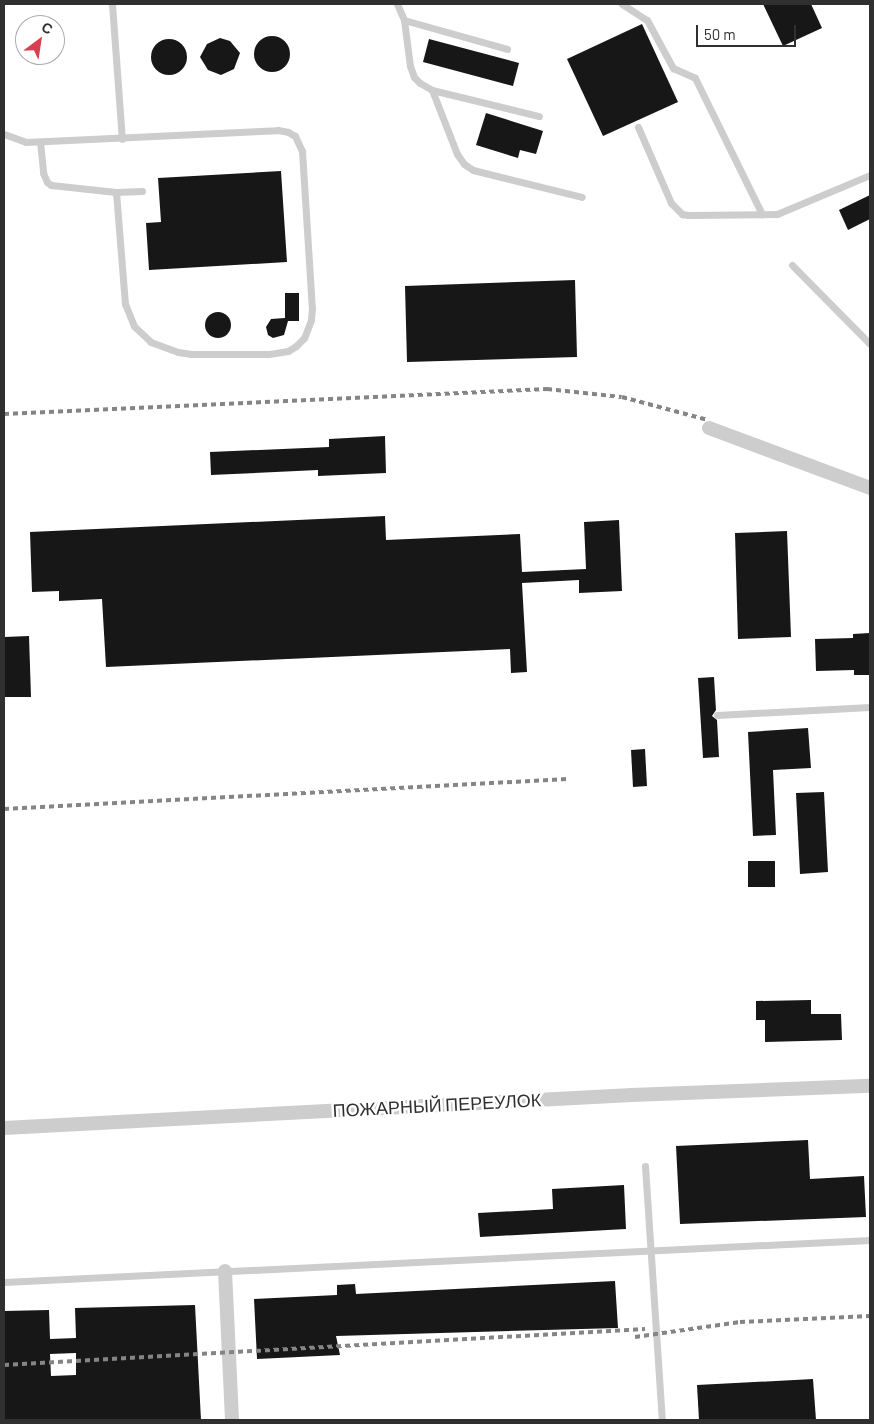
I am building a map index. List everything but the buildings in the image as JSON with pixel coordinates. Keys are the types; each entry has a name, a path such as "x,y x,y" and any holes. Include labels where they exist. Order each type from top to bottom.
{"street":[{"path":"709,428 870,488"},
{"name":"ПОЖАРНЫЙ ПЕРЕУЛОК","path":"4,1128 632,1095 870,1086"},
{"path":"225,1271 232,1420"}],"lane":[{"path":"112,4 122,139"},
{"path":"397,4 404,20 410,66 414,76 432,90 539,116"},
{"path":"622,4 647,20 674,68 695,78 762,214"},
{"path":"404,20 507,49"},
{"path":"432,90 457,154 464,164 473,170 582,197"},
{"path":"638,127 671,203 682,214 762,214 788,210 870,175"},
{"path":"4,134 17,140 40,142 278,130 295,136 302,151 312,308 311,320 304,338 288,351 268,354 191,354 178,352 152,342 134,326 125,304 116,192"},
{"path":"40,142 42,173 47,182 59,186 116,192 142,191"},
{"path":"792,265 870,344"},
{"path":"717,715 870,707"},
{"path":"645,1166 662,1420"},
{"path":"4,1282 870,1240"}],"railway":[{"path":"4,414 547,389 622,397 708,420"},
{"path":"4,809 567,779"},
{"path":"635,1337 740,1322 870,1316"},
{"path":"4,1365 645,1329"}]}
